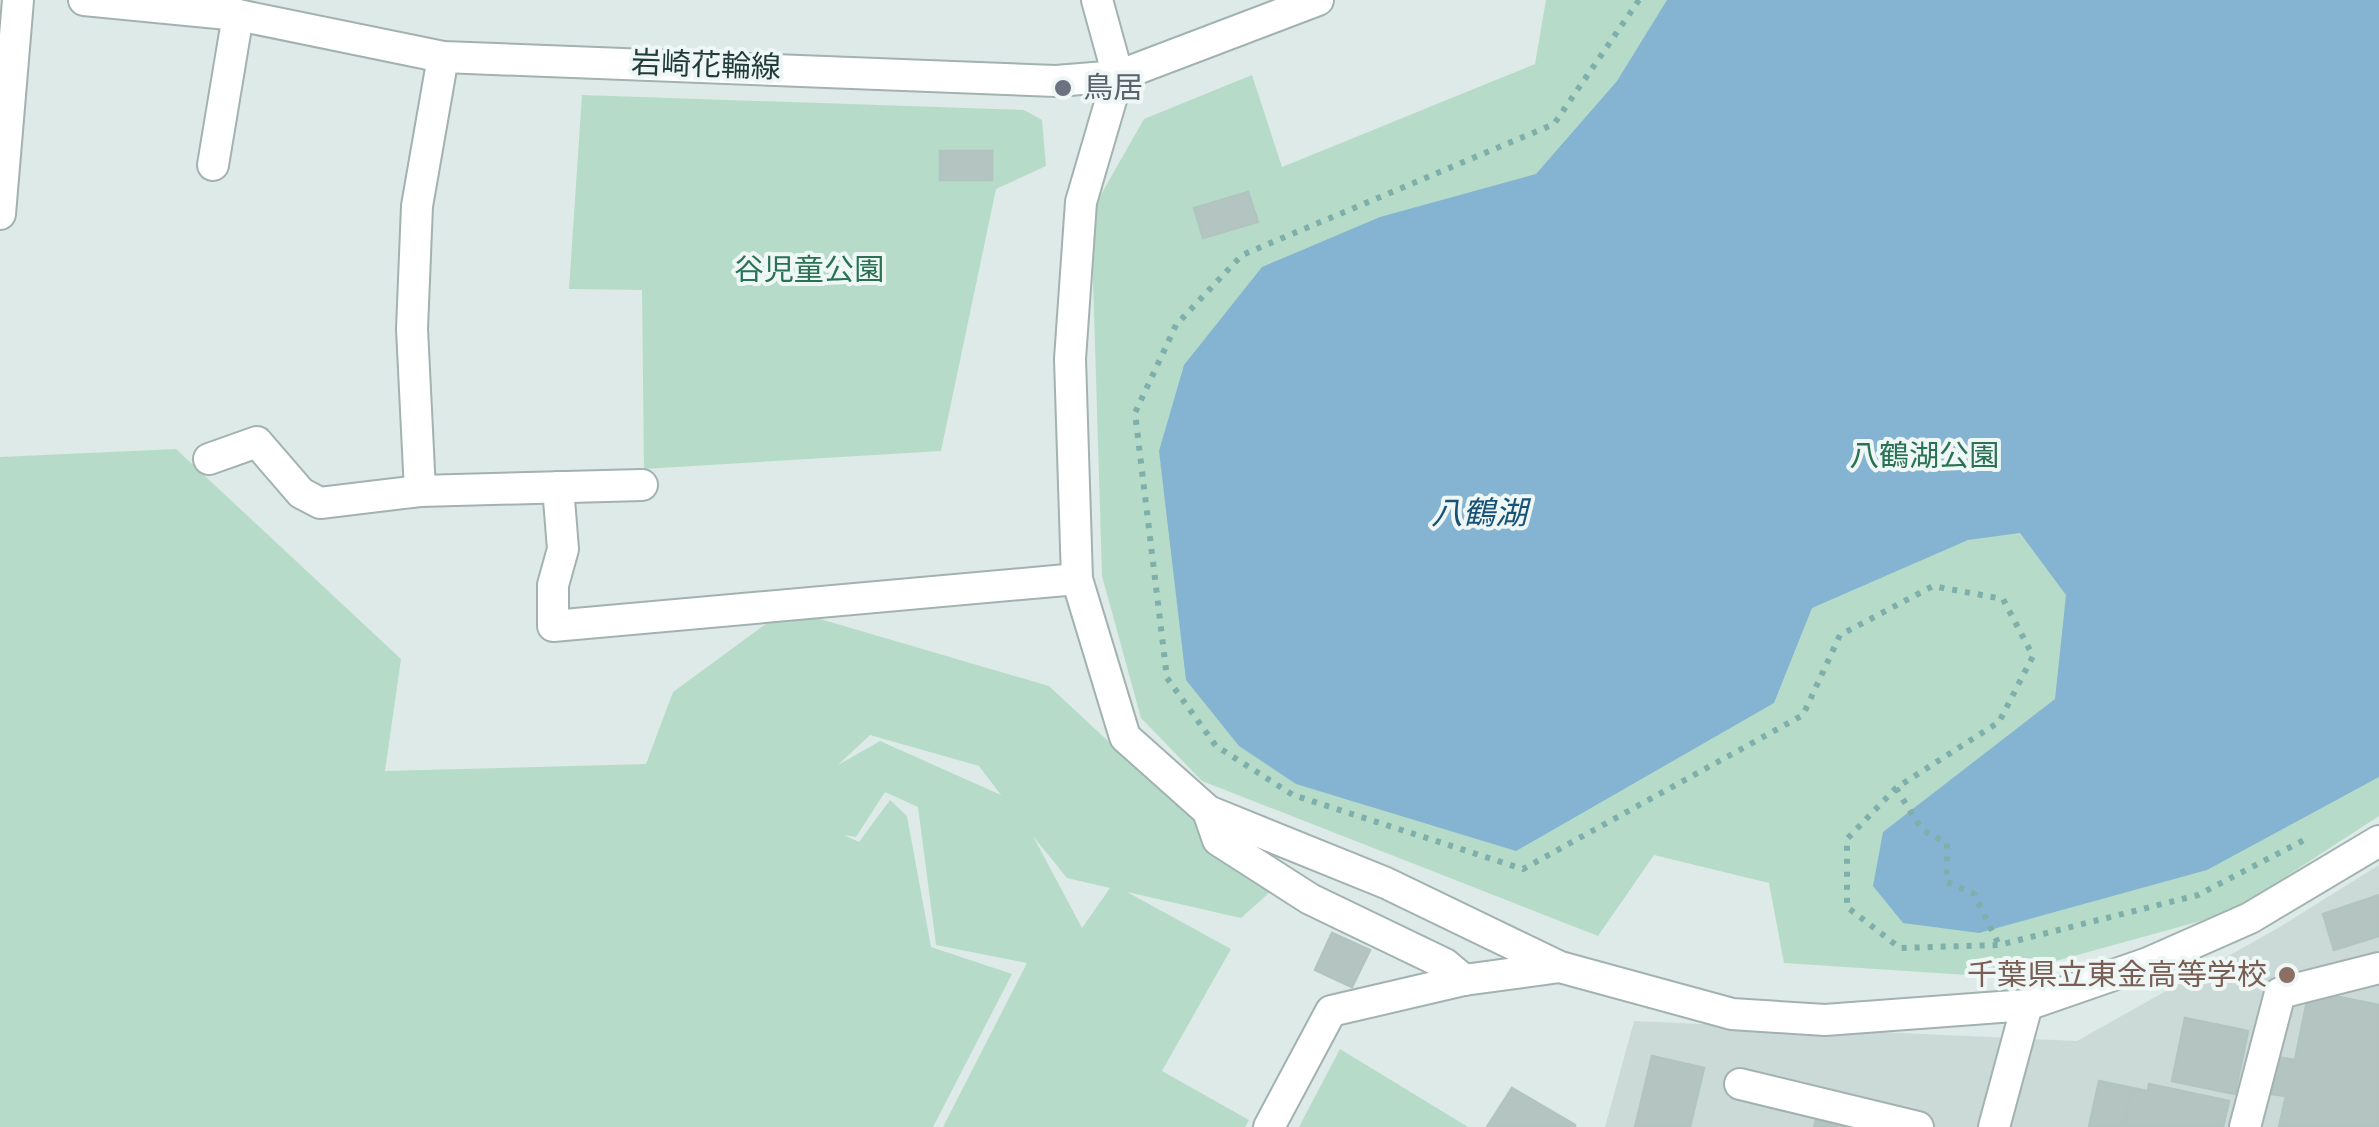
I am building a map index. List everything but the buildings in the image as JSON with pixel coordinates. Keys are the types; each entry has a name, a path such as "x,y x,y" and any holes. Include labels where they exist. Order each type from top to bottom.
{"street":[{"path":"0,214 18,0"},
{"name":"岩崎花輪線","path":"99,0 238,15 290,13 444,57 1056,80 1118,76 1318,0"},
{"path":"1097,0 1118,76 1081,202 1070,360 1077,579 1125,737 1208,811 1386,883 1560,967 1732,1014 1825,1020 2027,1005 2148,964 2250,918 2379,841"},
{"path":"213,165 238,15"},
{"path":"420,491 412,329 417,206 444,57"},
{"path":"209,459 257,442 301,493 320,503 420,491 642,485"},
{"path":"558,488 563,549 552,585 552,626 1077,579"},
{"path":"1208,811 1218,840 1310,899 1445,964 1464,980"},
{"path":"1360,922 1386,883"},
{"path":"1269,1127 1331,1012 1464,980 1560,967"},
{"path":"2245,1127 2280,993 2379,968"},
{"path":"1998,1126 2027,1005"},
{"path":"1740,1084 1918,1127"}],"path":[{"path":"1639,0 1554,124 1242,255 1176,324 1135,413 1167,678 1216,746 1293,795 1524,870 1803,716 1840,635 1934,586 2003,599 2033,656 1999,722 1896,788 1847,839 1847,907 1900,948 1999,944 2198,895 2313,835"},
{"path":"1896,788 1922,830 1946,843 1947,882 1974,894 1999,944"}],"shaded area":[{"name":"千葉県立東金高等学校","path":"2379,865 2379,1127 1605,1127 1634,1021 2077,1041 2278,928"}],"green space":[{"name":"八鶴湖","path":"1546,0 2379,0 2379,816 2230,913 1998,977 1784,963 1769,883 1654,855 1598,936 1202,781 1141,718 1102,576 1091,212 1144,119 1252,75 1282,167 1535,64"},
{"name":"谷児童公園","path":"582,95 1024,110 1042,120 1046,166 996,189 941,451 644,469 642,290 569,289"},
{"path":"176,449 401,659 385,771 646,764 673,692 786,609 1049,686 1270,892 1241,918 1127,892 1231,949 1162,1071 1249,1120 1245,1127 943,1127 1027,963 936,945 918,807 885,792 856,837 844,835 859,842 890,800 907,816 931,947 1012,974 933,1127 0,1127 0,457","holes":["870,735 979,766 1001,795 880,741 838,765","1033,836 1067,878 1110,888 1082,928"]},
{"path":"1340,1049 1468,1127 1299,1127"}],"water":[{"name":"八鶴湖","path":"1667,0 2379,0 2379,777 2207,870 1979,933 1903,923 1873,886 1883,832 2055,699 2066,595 2020,533 1968,540 1812,608 1774,703 1516,851 1296,784 1239,746 1186,680 1159,451 1184,365 1262,267 1380,217 1536,174 1617,81"}],"place":[{"name":"鳥居","path":"1063,88"},
{"name":"千葉県立東金高等学校","path":"2287,975"}],"park label":[{"name":"八鶴湖公園","path":"1924,456"}]}
